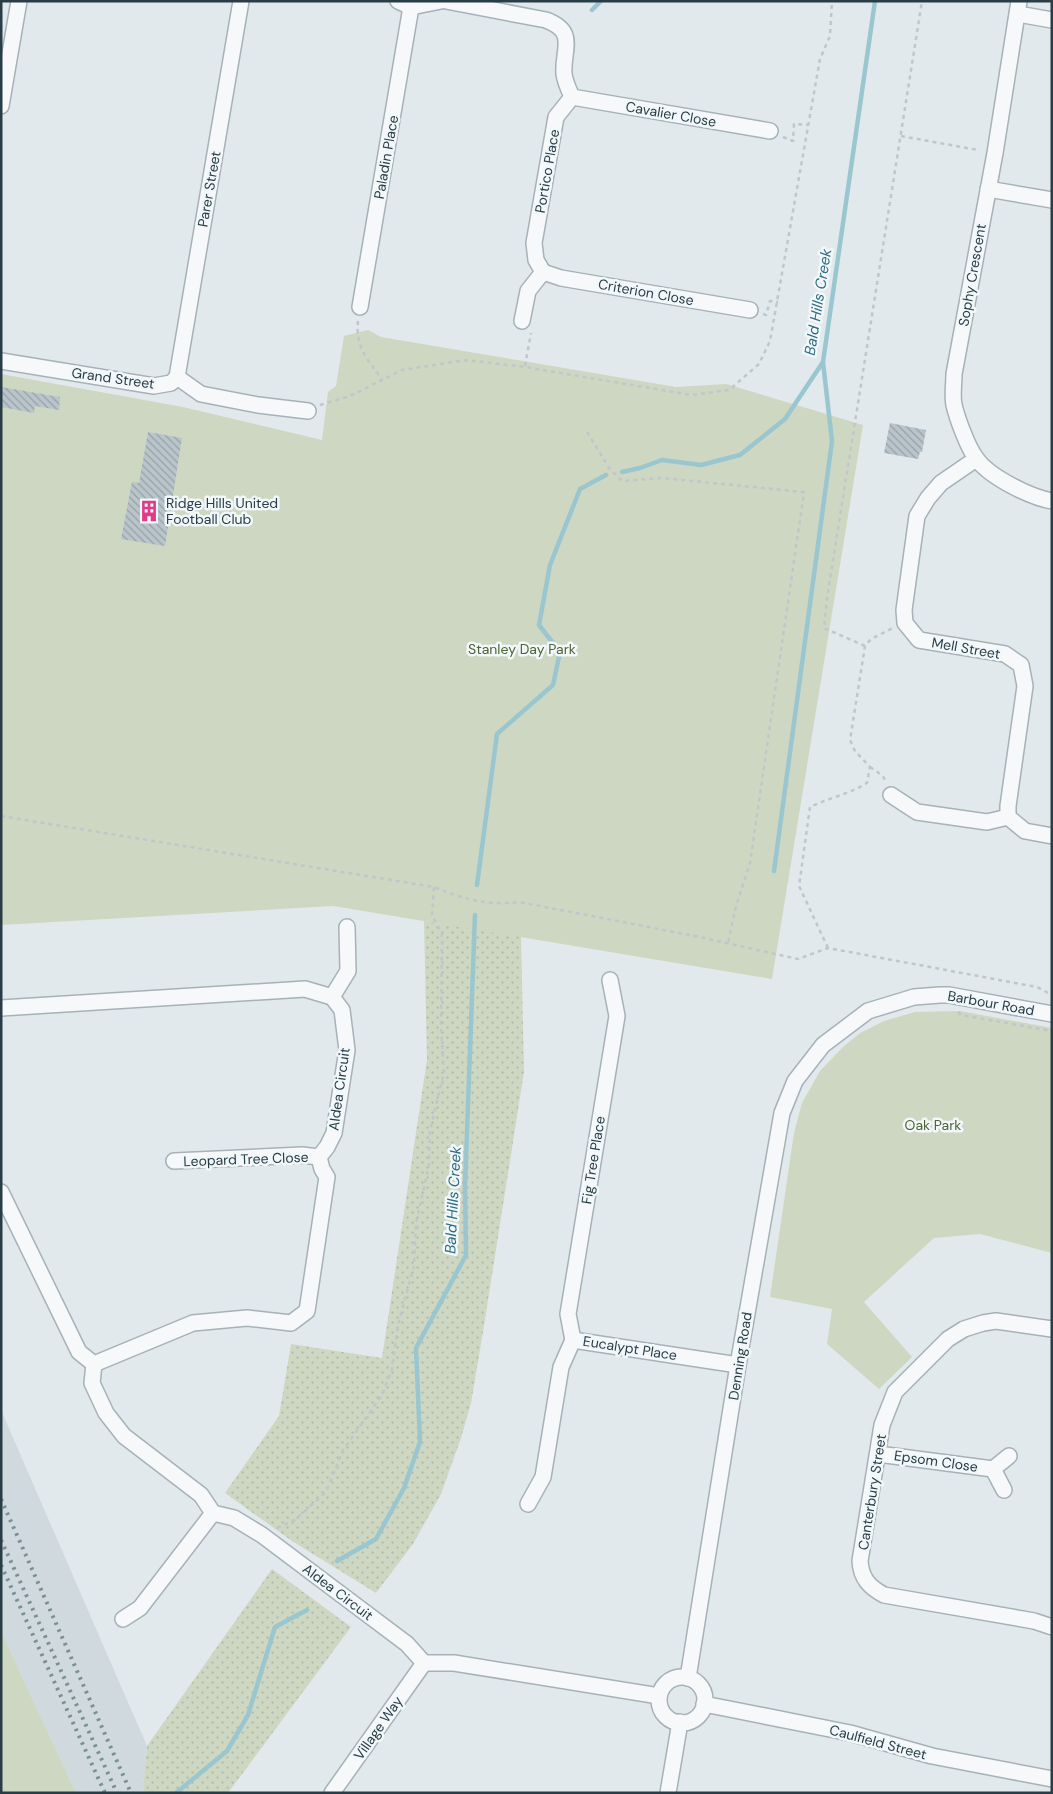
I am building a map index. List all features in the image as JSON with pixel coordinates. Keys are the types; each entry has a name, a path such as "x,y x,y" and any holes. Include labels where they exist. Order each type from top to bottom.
{"street":[{"path":"1,106 19,1"},
{"name":"Parer Street","path":"177,377 241,1"},
{"path":"404,4 441,1"},
{"path":"446,1 546,20 557,24 565,34 567,45 564,73 572,97"},
{"name":"Paladin Place","path":"360,307 404,4"},
{"path":"1018,8 1052,20"},
{"name":"Sophy Crescent","path":"1018,8 988,189 954,374 954,404 960,424 976,459 998,478 1039,498 1052,500"},
{"name":"Cavalier Close","path":"572,97 770,131"},
{"name":"Portico Place","path":"543,272 536,260 534,242 556,117 572,97"},
{"path":"988,189 1052,200"},
{"path":"523,318 528,291 543,272"},
{"name":"Criterion Close","path":"543,272 561,278 750,310"},
{"name":"Grand Street","path":"1,361 154,386 171,383 177,377"},
{"path":"177,377 201,394 258,405 308,410"},
{"path":"905,622 904,610 917,516 928,498 941,483 976,459"},
{"name":"Mell Street","path":"905,622 919,640 1005,654 1021,665 1025,686 1008,817"},
{"path":"892,795 917,812 987,822 1008,817 1025,831 1052,836"},
{"path":"1,1008 305,989 332,997 348,971 347,927"},
{"name":"Fig Tree Place","path":"573,1340 568,1314 617,1016 610,980"},
{"name":"Barbour Road","path":"823,1045 868,1011 914,997 950,995 1052,1014"},
{"name":"Aldea Circuit","path":"319,1157 327,1148 334,1133 347,1050 342,1010 332,997"},
{"name":"Denning Road","path":"688,1678 738,1365 782,1113 795,1081 823,1045"},
{"name":"Leopard Tree Close","path":"174,1161 302,1155 319,1157"},
{"path":"94,1364 193,1323 247,1318 291,1323 307,1311 327,1177 322,1169 319,1157"},
{"path":"1,1192 79,1352 94,1364"},
{"name":"Canterbury Street","path":"1052,1329 996,1321 964,1329 948,1339 895,1392 882,1425 860,1561 861,1572 866,1582 874,1590 884,1595 1034,1622 1052,1627"},
{"name":"Eucalypt Place","path":"528,1504 543,1476 561,1367 573,1340 738,1365"},
{"path":"94,1364 92,1382 106,1413 124,1436 201,1494 213,1513 140,1608 123,1619"},
{"name":"Epsom Close","path":"878,1454 993,1469 1009,1456"},
{"name":"Epsom Close","path":"993,1469 1004,1490"},
{"name":"Aldea Circuit","path":"213,1513 234,1518 262,1535 407,1644 424,1662"},
{"path":"424,1662 454,1663 659,1696"},
{"name":"Village Way","path":"332,1793 424,1662"},
{"path":"688,1678 699,1685 703,1691 704,1704 702,1710 693,1720 673,1721 666,1717 659,1703 659,1696 666,1683 673,1679 688,1678"},
{"name":"Caulfield Street","path":"704,1704 850,1733 932,1756 1052,1779"},
{"path":"668,1793 680,1722"}],"path":[{"path":"308,410 324,403 350,396 402,370 466,360 525,366 691,395 729,390 760,364 770,341 820,59 830,36 832,1"},
{"path":"865,646 824,628 922,1"},
{"path":"770,131 792,141 794,124 808,125"},
{"path":"901,136 978,150"},
{"path":"360,307 357,330 359,347 382,380"},
{"path":"523,318 529,316 533,320 525,366"},
{"path":"587,432 609,468 622,481 662,478 804,492 750,863 736,906 728,943"},
{"path":"892,795 883,776 870,767 855,751 850,740 865,646 871,639 905,622"},
{"path":"828,948 798,886 810,807 856,790 868,783 870,767"},
{"path":"1,816 434,887 458,897 497,904 519,902 728,943 798,959 828,948 1037,987 1052,995"},
{"path":"262,1535 295,1520 326,1492 343,1450 382,1394 392,1369 398,1325 414,1266 416,1223 429,1165 430,1131 444,1072 441,1028 442,934 432,914 434,887"},
{"path":"955,1010 961,1014 1052,1030"}],"shaded area":[{"path":"1,1410 147,1746 143,1787 146,1793 76,1793 1,1631"}],"green space":[{"name":"Stanley Day Park","path":"368,330 381,337 676,387 726,384 863,425 772,979 333,906 1,925 1,374 183,407 322,440 328,392 336,386 344,336"},
{"path":"424,921 521,936 524,1072 471,1403 441,1494 413,1544 376,1593 292,1541 225,1493 279,1416 291,1344 382,1358 427,1060"},
{"name":"Oak Park","path":"960,1011 1052,1028 1052,1253 980,1234 934,1238 864,1302 912,1357 879,1389 827,1344 832,1309 770,1297 794,1133 802,1103 820,1071 843,1047 860,1033 884,1021 915,1012"},
{"path":"272,1569 351,1627 228,1793 146,1793 143,1788 147,1746"},
{"path":"1,1631 76,1793 1,1793"}],"building":[{"path":"1,387 60,397 59,410 35,406 34,413 1,407"},
{"path":"890,423 926,430 922,452 920,452 918,459 884,453"},
{"name":"Ridge Hills United Football Club","path":"148,432 182,438 165,546 121,539 132,482 139,483"}],"waterway":[{"path":"592,10 601,1"},
{"name":"Bald Hills Creek","path":"622,472 662,460 701,465 740,455 785,419 823,362 875,1"},
{"path":"774,871 832,441 823,362"},
{"name":"Bald Hills Creek","path":"477,885 497,734 553,685 560,652 539,625 550,565 580,489 606,475"},
{"name":"Bald Hills Creek","path":"337,1561 376,1539 404,1488 420,1442 416,1348 466,1255 465,1186 475,915"},
{"name":"Bald Hills Creek","path":"176,1793 227,1751 248,1715 275,1627 307,1610"}],"railway":[{"path":"1,1499 131,1793"},
{"path":"1,1540 117,1793"},
{"path":"1,1565 105,1793"}],"place":[{"name":"Ridge Hills United Football Club","path":"149,511"}]}
